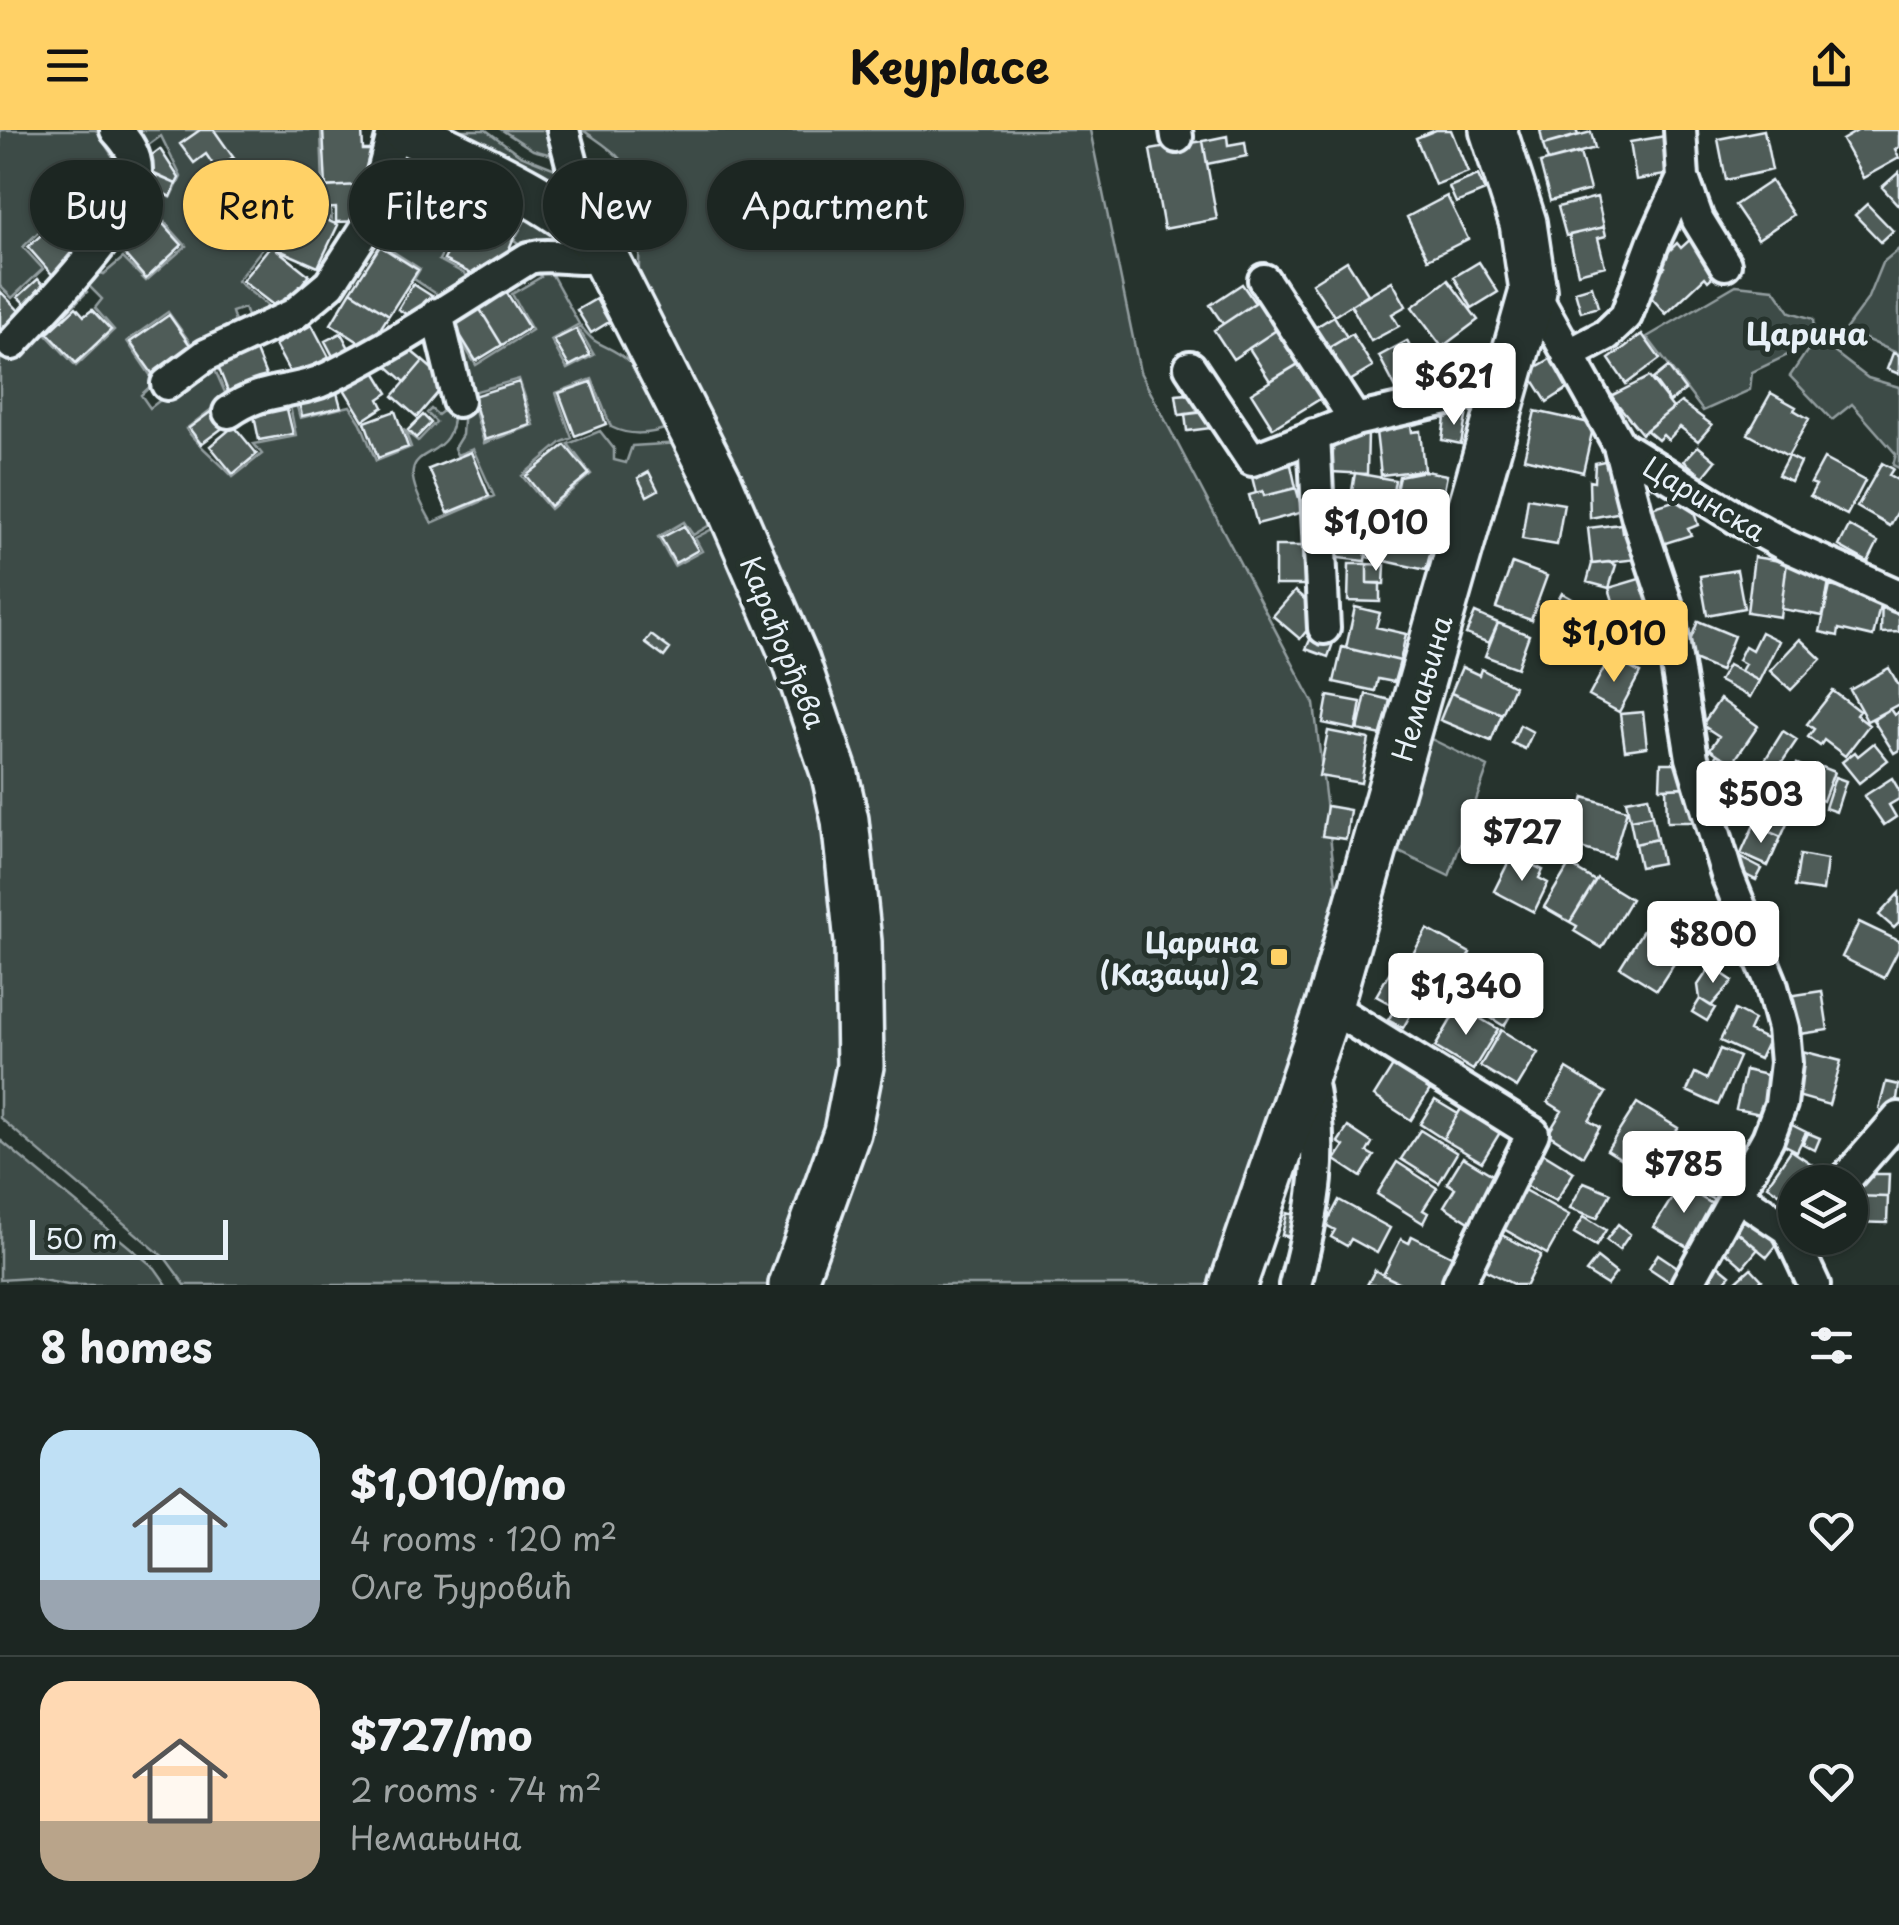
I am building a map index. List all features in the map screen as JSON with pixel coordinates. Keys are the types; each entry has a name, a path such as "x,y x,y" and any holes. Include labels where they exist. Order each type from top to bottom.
{"street":[{"path":"12,344 115,226 132,194 134,156 116,130"},
{"path":"167,384 206,355 293,316 330,284 370,222 394,130"},
{"name":"Карађорђева","path":"405,130 543,204"},
{"path":"563,130 571,160"},
{"name":"Немањина","path":"1233,1285 1329,1006 1533,292 1523,224 1493,130"},
{"path":"1680,130 1684,178 1698,220 1724,264"},
{"path":"1568,355 1606,335 1626,316 1660,226 1684,178"},
{"name":"Карађорђева","path":"601,250 719,484 796,661 834,774 845,820 858,942 860,1066 847,1132 792,1285"},
{"path":"229,412 246,400 275,390 326,380 529,258 575,260 605,255"},
{"path":"1264,280 1355,420"},
{"name":"Царинска","path":"1533,292 1619,445 1770,537 1899,596"},
{"path":"437,314 458,401"},
{"path":"1190,367 1252,460 1355,420 1504,386"},
{"path":"1314,435 1324,628"},
{"path":"1619,445 1668,609 1692,758 1727,875 1771,983 1783,1028 1786,1064 1781,1104 1768,1138 1688,1285"},
{"path":"1329,1006 1532,1133 1460,1282"},
{"name":"Немањина","path":"1296,1285 1320,1157 1319,1128 1308,1071"},
{"path":"1858,1165 1899,1118"},
{"path":"1737,1195 1778,1220"},
{"path":"1802,1255 1814,1285"}],"shaded area":[{"path":"0,130 96,130 115,160 30,160 30,240 23,247 43,269 12,298 0,286"},
{"path":"128,130 321,130 322,160 183,160 183,243 163,220 163,195 171,198 181,177 161,136 143,149"},
{"path":"462,130 486,130 520,155 543,164 543,177 523,169 523,160 506,160 461,138 465,133"},
{"path":"502,130 555,130 560,157 533,150"},
{"path":"583,130 1090,130 1140,372 1314,704 1341,926 1219,1285 809,1285 868,896 639,284 640,250 687,250 687,160 620,160"},
{"path":"396,151 422,160 394,160"},
{"path":"528,215 543,223 543,250 564,250 510,260 515,250 523,250 523,224"},
{"path":"183,249 261,250 237,281 279,315 248,319 244,308 232,312 238,332 197,352 168,312 127,341 155,382 141,395 150,408 211,361 227,397 186,429 233,477 262,454 254,444 296,436 289,401 295,399 300,418 350,406 376,461 411,447 405,431 418,441 436,422 427,413 431,409 438,415 453,403 452,426 445,441 416,463 413,474 417,493 432,523 494,496 473,449 457,455 454,448 462,435 464,407 473,404 484,443 534,425 519,379 463,395 456,333 476,365 532,330 512,294 541,277 535,265 545,262 579,324 551,340 567,369 594,355 578,328 581,326 594,340 628,361 649,387 669,427 647,433 611,427 592,379 556,393 572,438 522,476 550,509 591,474 568,444 600,431 614,449 614,460 626,463 632,446 680,443 720,519 693,535 684,522 658,537 674,566 702,551 695,538 722,524 759,600 832,839 842,1069 775,1285 185,1285 166,1259 0,1118 0,356 76,280 87,292 45,333 76,366 114,330 95,308 102,299 80,277 88,269 104,274 123,258 146,281"},
{"path":"1899,249 1899,354 1845,330 1867,300 1882,263"},
{"path":"391,250 444,250 439,260 476,280 434,303 438,295 414,279 420,269"},
{"path":"1736,285 1774,289 1790,312 1813,319 1815,342 1752,372 1750,390 1703,411 1647,337"},
{"path":"1825,345 1868,378 1899,387 1899,468 1893,465 1896,454 1852,404 1832,420 1790,376 1807,351"},
{"path":"1423,735 1488,767 1449,876 1385,845"},
{"path":"0,1140 155,1268 167,1285 0,1280"}],"building":[{"path":"200,130 214,130 233,157 210,160 206,154 192,160 180,144"},
{"path":"323,130 362,130 363,150 374,150 374,160 349,160 349,186 329,187 329,160 325,160"},
{"path":"1436,130 1451,130 1468,172 1435,185 1416,138"},
{"path":"1540,130 1576,130 1578,135 1543,145"},
{"path":"1764,130 1772,170 1726,180 1718,139"},
{"path":"1859,130 1899,130 1899,147 1895,150 1899,158 1863,178 1842,140"},
{"path":"1591,132 1595,148 1548,161 1543,145"},
{"path":"1227,136 1228,145 1245,142 1247,156 1207,164 1203,141"},
{"path":"1665,136 1671,174 1636,180 1630,142"},
{"path":"1203,141 1217,219 1164,229 1150,150"},
{"path":"160,149 179,178 176,184 163,179 163,160 147,159"},
{"path":"1580,153 1590,190 1550,201 1540,163"},
{"path":"1899,172 1899,206 1882,187"},
{"path":"1478,175 1485,191 1456,203 1449,187"},
{"path":"163,178 176,184 171,197 163,193"},
{"path":"1771,181 1793,215 1758,239 1735,205"},
{"path":"329,186 349,186 349,222 336,222 336,208 329,208"},
{"path":"1447,196 1468,239 1428,259 1407,217"},
{"path":"1597,197 1604,227 1566,236 1558,207"},
{"path":"1867,204 1893,231 1881,242 1855,215"},
{"path":"329,221 338,225 329,244"},
{"path":"163,224 182,245 146,279 121,250 163,250"},
{"path":"1604,227 1606,236 1598,238 1605,266 1578,273 1569,235"},
{"path":"1694,236 1723,267 1708,281 1705,277 1666,314 1650,296 1657,288 1650,281 1665,267 1659,261 1677,243 1681,248"},
{"path":"31,250 80,250 84,254 56,279"},
{"path":"267,250 277,250 309,275 281,311 242,281"},
{"path":"279,250 326,250 318,267"},
{"path":"377,250 386,250 418,270 389,315 351,291"},
{"path":"449,250 509,250 502,266 491,261 482,279 444,260"},
{"path":"1347,261 1368,294 1334,316 1312,283"},
{"path":"1479,262 1498,292 1472,308 1454,277"},
{"path":"38,279 48,290 29,308 18,297"},
{"path":"1448,280 1478,320 1442,347 1412,307"},
{"path":"1392,281 1406,306 1392,314 1399,326 1371,341 1351,305"},
{"path":"413,284 435,298 419,322 398,309"},
{"path":"1242,284 1255,303 1223,324 1210,305"},
{"path":"1592,286 1598,307 1581,312 1575,291"},
{"path":"505,290 529,328 502,345 478,306"},
{"path":"0,291 23,315 0,338"},
{"path":"351,291 389,315 368,348 331,324"},
{"path":"596,299 609,322 591,333 577,310"},
{"path":"1259,300 1278,329 1233,359 1214,330"},
{"path":"478,306 502,345 476,361 452,322"},
{"path":"76,307 84,316 92,310 111,330 76,363 48,333"},
{"path":"169,315 192,348 154,376 130,342"},
{"path":"1334,316 1347,337 1320,353 1308,332"},
{"path":"312,325 332,363 295,382 275,345"},
{"path":"1281,327 1303,361 1270,381 1249,348"},
{"path":"576,329 590,355 569,366 554,340"},
{"path":"341,333 351,352 335,360 325,341"},
{"path":"1352,334 1373,367 1343,385 1322,352"},
{"path":"1642,334 1660,359 1626,384 1609,359"},
{"path":"1407,341 1430,386 1402,400 1379,356"},
{"path":"253,344 267,378 229,394 215,359"},
{"path":"405,346 423,361 405,382 387,366"},
{"path":"1893,353 1899,355 1899,374 1887,369"},
{"path":"1552,358 1570,387 1547,402 1528,372"},
{"path":"1307,359 1328,394 1273,428 1251,393"},
{"path":"423,361 447,382 417,417 393,396"},
{"path":"1668,367 1685,390 1670,402 1653,379"},
{"path":"374,370 388,393 379,399 383,407 363,420 344,389"},
{"path":"1649,377 1673,408 1642,434 1611,396"},
{"path":"519,382 531,425 485,440 473,396"},
{"path":"591,382 606,424 575,436 559,393"},
{"path":"1187,386 1213,411 1179,415 1176,395 1188,394"},
{"path":"336,389 341,407 302,416 298,398"},
{"path":"1771,393 1809,419 1788,456 1748,434"},
{"path":"1681,402 1712,425 1698,441 1680,427 1668,440 1663,435 1658,440 1646,430"},
{"path":"216,408 228,424 201,444 189,428"},
{"path":"287,409 293,434 259,440 254,416"},
{"path":"395,411 408,447 378,458 365,422"},
{"path":"1209,411 1211,428 1187,431 1185,414"},
{"path":"1535,411 1594,424 1583,472 1524,458"},
{"path":"1467,412 1461,444 1442,440 1445,418"},
{"path":"423,415 431,423 416,438 408,430"},
{"path":"1410,418 1412,432 1420,431 1424,470 1381,475 1375,423"},
{"path":"234,426 257,454 233,474 210,446"},
{"path":"1334,431 1368,433 1367,474 1332,472"},
{"path":"565,445 589,474 550,506 526,476"},
{"path":"1698,446 1716,461 1703,477 1684,461"},
{"path":"471,452 489,496 448,513 429,469"},
{"path":"1281,456 1284,466 1291,465 1296,488 1264,496 1263,491 1256,493 1249,465"},
{"path":"1788,456 1800,462 1791,481 1778,475"},
{"path":"1824,459 1865,481 1847,515 1810,496 1816,485 1811,483"},
{"path":"1609,460 1622,512 1590,518 1589,480 1594,481 1595,463"},
{"path":"1882,463 1893,469 1889,475 1899,481 1899,509 1890,526 1857,507"},
{"path":"1425,471 1447,475 1436,531 1390,522 1399,476"},
{"path":"649,472 658,490 647,496 638,478"},
{"path":"1355,473 1395,480 1388,521 1338,513 1341,496 1351,497"},
{"path":"1296,488 1303,512 1257,524 1249,495 1263,491 1264,496"},
{"path":"1689,496 1698,525 1688,529 1691,535 1656,546 1645,510"},
{"path":"1528,498 1564,504 1557,545 1522,539"},
{"path":"1621,524 1622,533 1635,532 1638,559 1592,564 1588,528"},
{"path":"1374,525 1434,538 1426,570 1367,557"},
{"path":"684,526 698,550 675,563 661,538"},
{"path":"1333,526 1369,530 1365,561 1330,557"},
{"path":"1849,526 1878,542 1868,562 1839,546"},
{"path":"1275,546 1303,546 1303,559 1313,559 1313,585 1275,585"},
{"path":"1754,557 1787,562 1780,617 1747,612"},
{"path":"1787,562 1831,569 1823,616 1781,609"},
{"path":"1512,563 1547,576 1531,620 1496,608"},
{"path":"1349,564 1367,564 1367,583 1380,583 1380,602 1348,601"},
{"path":"1367,564 1385,565 1384,584 1367,583"},
{"path":"1592,564 1616,565 1609,588 1587,582"},
{"path":"1737,570 1744,608 1707,615 1700,576"},
{"path":"1649,576 1659,613 1648,616 1650,622 1622,630 1609,588"},
{"path":"1830,586 1882,597 1873,637 1839,629 1838,636 1820,632"},
{"path":"1295,591 1321,613 1300,639 1273,616"},
{"path":"1562,593 1616,624 1603,648 1580,635 1574,645 1543,628"},
{"path":"1882,594 1899,601 1899,632 1881,633"},
{"path":"1355,607 1380,613 1376,627 1406,634 1400,661 1346,648"},
{"path":"1475,613 1498,623 1489,643 1466,634"},
{"path":"1698,621 1734,636 1720,671 1684,656"},
{"path":"1498,623 1529,635 1517,668 1485,656"},
{"path":"1761,632 1779,641 1759,681 1741,671 1745,664 1738,660 1745,646 1752,650"},
{"path":"651,635 670,649 664,657 645,643"},
{"path":"1312,635 1333,643 1328,657 1306,649"},
{"path":"1800,639 1821,659 1791,690 1770,671"},
{"path":"1342,647 1400,661 1394,682 1378,679 1375,691 1334,682"},
{"path":"1610,657 1640,673 1619,712 1589,696"},
{"path":"1728,665 1759,681 1750,697 1719,681"},
{"path":"1462,667 1479,675 1481,669 1514,686 1502,714 1451,693"},
{"path":"1889,668 1899,686 1899,704 1867,721 1850,690"},
{"path":"1833,691 1859,711 1856,715 1869,725 1845,756 1824,740 1820,746 1808,737 1814,729 1807,724"},
{"path":"1451,693 1502,714 1491,741 1440,720"},
{"path":"1366,694 1390,700 1382,735 1358,730"},
{"path":"1328,696 1361,702 1356,730 1323,723"},
{"path":"1720,699 1758,726 1732,764 1710,749 1719,736 1702,725"},
{"path":"1890,709 1894,715 1899,711 1899,750 1894,753 1873,720"},
{"path":"1643,712 1647,747 1625,750 1620,714"},
{"path":"1520,725 1533,732 1525,749 1512,743"},
{"path":"1328,731 1369,739 1361,783 1319,776"},
{"path":"1783,731 1797,740 1776,771 1763,763"},
{"path":"1874,743 1888,760 1859,783 1842,762 1855,752 1858,756"},
{"path":"1717,754 1747,770 1737,785 1709,768"},
{"path":"1661,763 1687,763 1687,787 1660,788"},
{"path":"1797,764 1814,771 1816,765 1834,772 1823,801 1788,788"},
{"path":"1835,777 1846,781 1836,812 1825,808"},
{"path":"1892,778 1899,799 1889,805 1896,817 1884,825 1864,796"},
{"path":"1692,787 1693,822 1667,822 1666,788"},
{"path":"1648,796 1652,816 1630,820 1626,800"},
{"path":"1584,797 1627,810 1613,858 1571,845"},
{"path":"1781,799 1795,806 1781,837 1754,825 1763,804 1776,810"},
{"path":"1327,806 1350,810 1346,839 1322,836"},
{"path":"1652,816 1657,839 1635,844 1630,820"},
{"path":"1754,825 1781,837 1768,866 1741,854"},
{"path":"1657,839 1662,863 1640,867 1635,844"},
{"path":"1512,855 1543,870 1539,878 1548,883 1534,912 1494,891"},
{"path":"1800,855 1827,860 1823,891 1795,887"},
{"path":"1741,858 1762,869 1756,880 1734,869"},
{"path":"1569,865 1595,881 1570,922 1544,907"},
{"path":"1597,878 1631,899 1602,948 1574,931 1577,926 1570,922"},
{"path":"1899,893 1899,923 1894,928 1879,915"},
{"path":"1859,922 1899,941 1899,949 1884,978 1842,957"},
{"path":"1645,927 1682,951 1657,990 1620,967"},
{"path":"1427,929 1470,953 1448,992 1405,968"},
{"path":"1395,963 1429,982 1403,1028 1388,1020 1396,1007 1376,996"},
{"path":"1711,966 1733,981 1711,1006 1700,999 1698,985"},
{"path":"1486,967 1497,973 1500,968 1513,977 1510,982 1525,990 1504,1026 1465,1002"},
{"path":"1822,991 1828,1030 1800,1034 1799,1020 1791,1021 1788,996"},
{"path":"1700,999 1715,1008 1707,1021 1692,1012"},
{"path":"1459,1006 1498,1029 1473,1070 1435,1047"},
{"path":"1735,1010 1754,1020 1749,1031 1768,1040 1759,1059 1720,1041"},
{"path":"1501,1030 1538,1053 1517,1088 1480,1066"},
{"path":"1720,1049 1739,1057 1718,1105 1687,1091 1695,1073 1707,1079"},
{"path":"1802,1051 1841,1061 1829,1105 1790,1094"},
{"path":"1396,1061 1433,1085 1411,1120 1374,1096"},
{"path":"1567,1069 1606,1093 1589,1121 1600,1127 1583,1156 1548,1134 1562,1111 1548,1102"},
{"path":"1745,1070 1779,1078 1770,1116 1736,1109"},
{"path":"1886,1082 1899,1085 1895,1113 1879,1109"},
{"path":"1435,1100 1458,1114 1443,1139 1420,1124"},
{"path":"1465,1102 1504,1126 1482,1162 1443,1139"},
{"path":"1637,1103 1678,1128 1649,1176 1607,1150"},
{"path":"1786,1122 1806,1132 1797,1151 1777,1141"},
{"path":"1348,1127 1372,1143 1367,1152 1374,1156 1361,1177 1335,1160 1344,1146 1338,1142"},
{"path":"1420,1130 1457,1153 1439,1183 1401,1159"},
{"path":"1808,1133 1820,1138 1815,1150 1803,1144"},
{"path":"1730,1137 1748,1146 1735,1173 1700,1156 1707,1141 1725,1150"},
{"path":"1535,1148 1574,1172 1556,1201 1515,1180"},
{"path":"1791,1150 1813,1165 1781,1165"},
{"path":"1686,1153 1729,1174 1717,1201 1673,1180"},
{"path":"1463,1157 1504,1182 1477,1227 1444,1206 1455,1188 1447,1183"},
{"path":"1397,1162 1437,1188 1423,1210 1428,1213 1423,1223 1377,1194"},
{"path":"1778,1169 1778,1192 1767,1185"},
{"path":"1889,1174 1888,1197 1868,1196 1868,1177"},
{"path":"1584,1182 1611,1193 1597,1218 1570,1208"},
{"path":"1680,1185 1714,1205 1689,1248 1654,1227"},
{"path":"1524,1190 1569,1215 1547,1254 1502,1228"},
{"path":"1868,1196 1888,1197 1887,1223 1868,1222"},
{"path":"1339,1200 1390,1228 1377,1253 1351,1239 1347,1246 1331,1237 1335,1230 1326,1225"},
{"path":"1752,1209 1778,1231 1778,1243 1767,1257 1735,1230"},
{"path":"1287,1213 1304,1217 1299,1239 1282,1235"},
{"path":"1584,1216 1606,1230 1596,1246 1574,1233"},
{"path":"1618,1224 1630,1234 1619,1250 1606,1240"},
{"path":"1735,1230 1758,1249 1743,1267 1720,1247"},
{"path":"1500,1234 1541,1255 1526,1285 1515,1285 1483,1269"},
{"path":"1412,1236 1455,1258 1442,1285 1404,1285 1383,1275 1401,1239 1409,1243"},
{"path":"1658,1254 1682,1270 1673,1284 1649,1268"},
{"path":"1597,1258 1616,1273 1607,1285 1586,1272"},
{"path":"1713,1261 1730,1275 1721,1285 1713,1285 1701,1274"},
{"path":"1751,1268 1762,1280 1756,1285 1732,1285"},
{"path":"1375,1270 1383,1275 1404,1285 1367,1285"}],"place":[{"name":"Царина (Казаци) 2","path":"1279,957"}],"district":[{"name":"Царина","path":"1807,332"}]}
